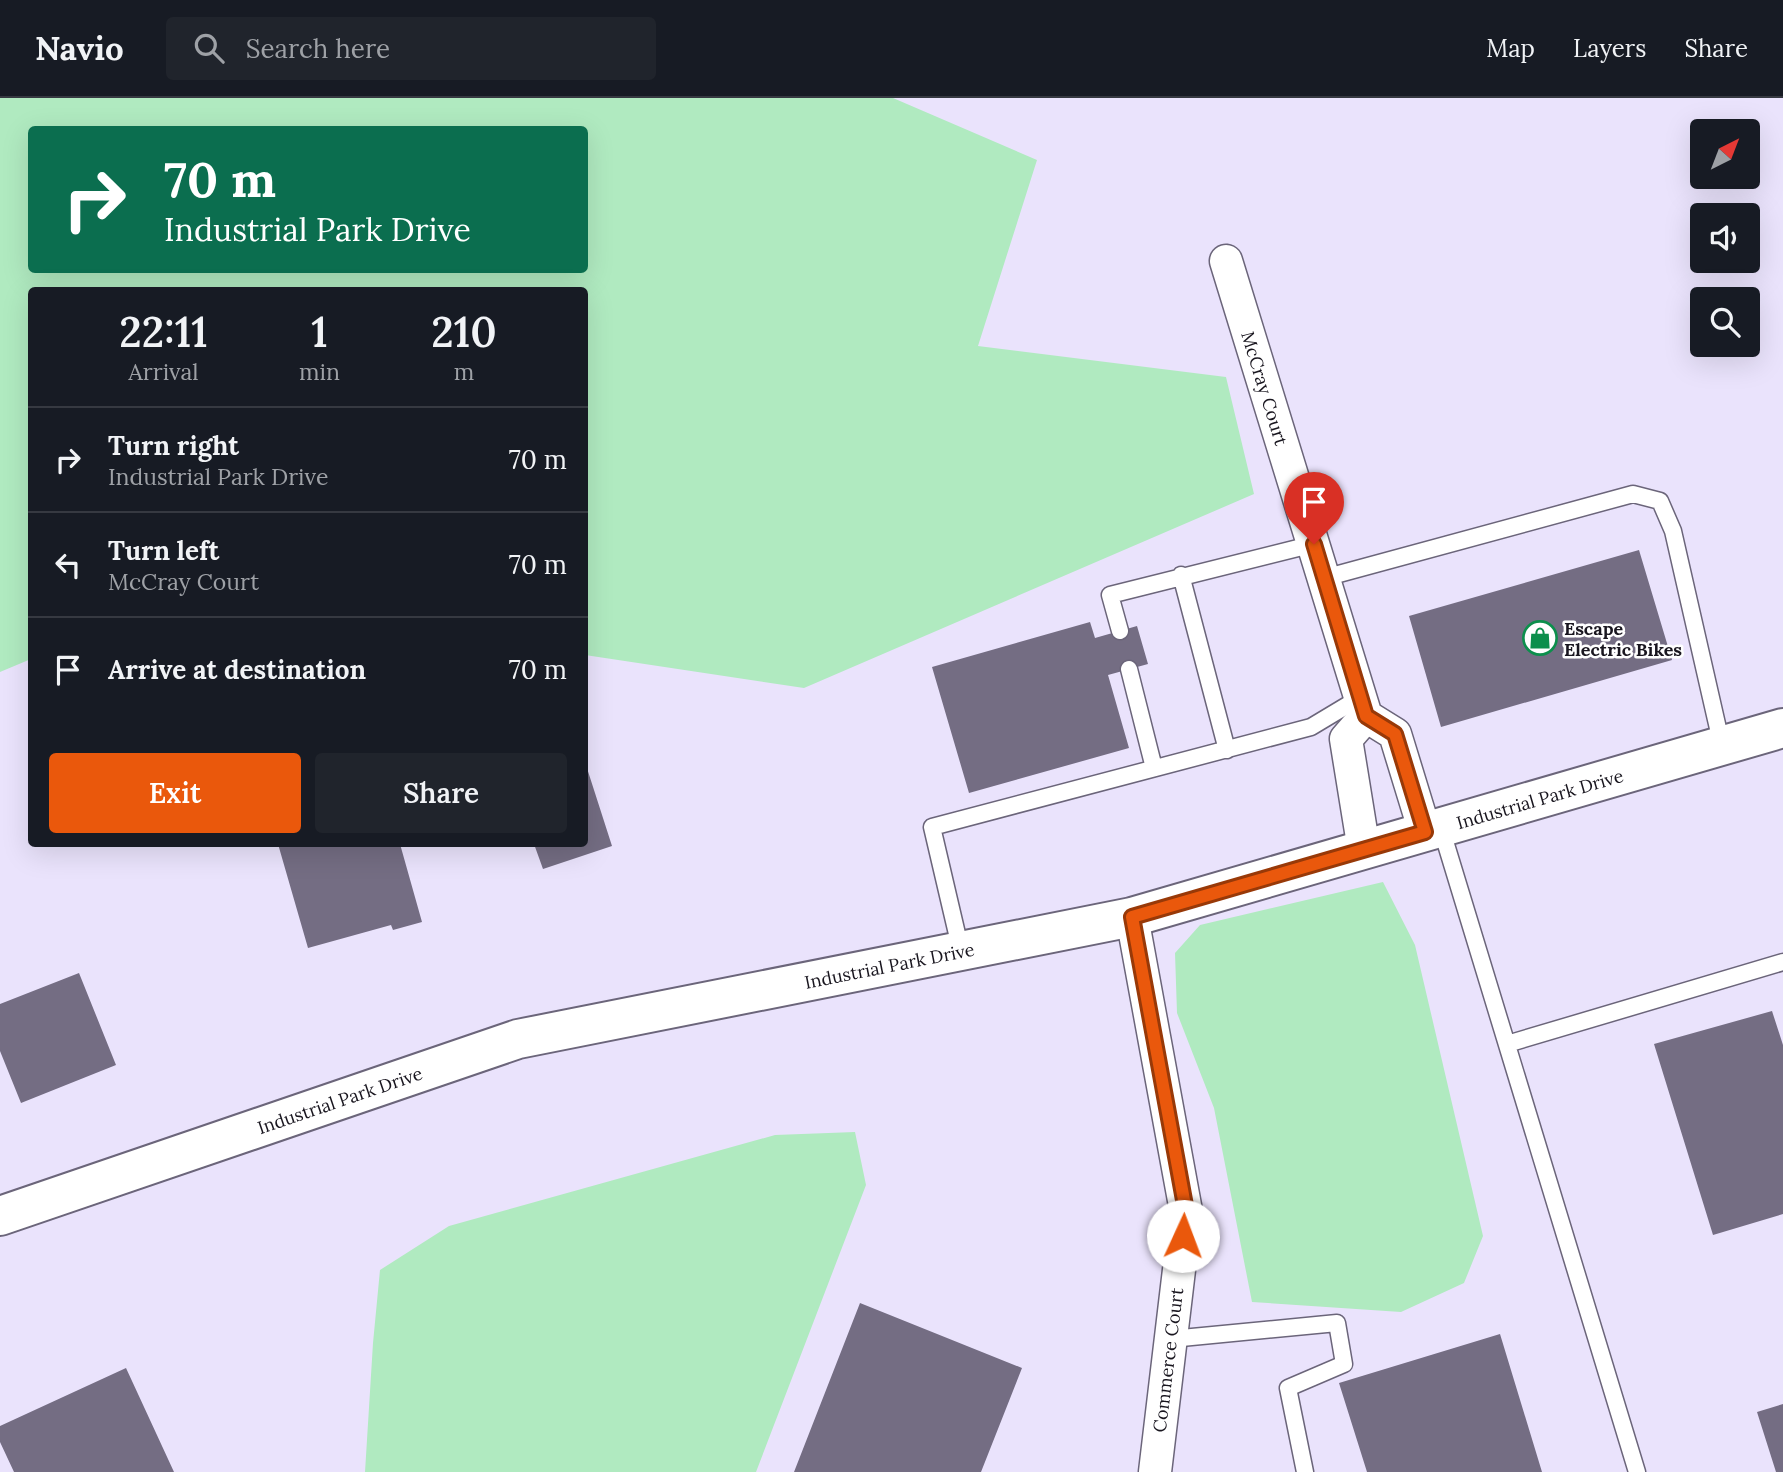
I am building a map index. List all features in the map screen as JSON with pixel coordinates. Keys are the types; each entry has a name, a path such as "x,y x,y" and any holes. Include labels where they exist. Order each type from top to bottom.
{"street":[{"name":"McCray Court","path":"1226,261 1364,706"},
{"path":"1364,850 1346,739 1364,706 1395,734 1433,830"},
{"name":"Industrial Park Drive","path":"0,1216 518,1039 1132,917 1783,728"},
{"name":"Commerce Court","path":"1132,917 1186,1211 1155,1472"}],"lane":[{"path":"1324,578 1633,495 1660,501 1673,531 1722,746"},
{"path":"1120,631 1110,595 1181,575 1314,544"},
{"path":"1181,575 1227,750"},
{"path":"1129,669 1154,768"},
{"path":"961,951 932,827 1311,727 1364,706"},
{"path":"1433,830 1507,1044 1637,1472"},
{"path":"1507,1044 1783,962"},
{"path":"1171,1339 1337,1323 1344,1364 1288,1388 1306,1472"}],"green space":[{"path":"0,98 893,98 1037,160 978,346 1226,377 1254,494 804,688 588,655 588,287 28,287 28,660 0,672"},
{"path":"1383,882 1415,945 1483,1236 1464,1283 1401,1312 1252,1302 1214,1108 1177,1013 1175,953 1200,925"},
{"path":"855,1132 866,1185 756,1472 365,1472 380,1270 449,1226 775,1135"}],"building":[{"name":"Escape Electric Bikes","path":"1639,550 1672,660 1441,727 1409,616"},
{"path":"1090,622 1095,638 1137,626 1148,664 1108,675 1129,748 969,793 932,667"},
{"path":"588,771 612,846 543,869 535,847 588,847"},
{"path":"279,847 401,847 422,922 393,930 391,925 308,948"},
{"path":"79,973 116,1065 21,1103 0,1051 0,1004"},
{"path":"1772,1011 1783,1045 1783,1214 1713,1235 1654,1044"},
{"path":"860,1303 1022,1368 981,1472 794,1472"},
{"path":"1500,1334 1542,1472 1367,1472 1339,1383"},
{"path":"126,1368 174,1472 14,1472 0,1442 0,1426"},
{"path":"1783,1404 1783,1472 1776,1472 1757,1412"}],"place":[{"name":"Escape Electric Bikes","path":"1540,638"}],"route":[{"path":"1183,1236 1186,1211 1132,917 1425,832 1395,734 1366,716 1314,544"}]}
